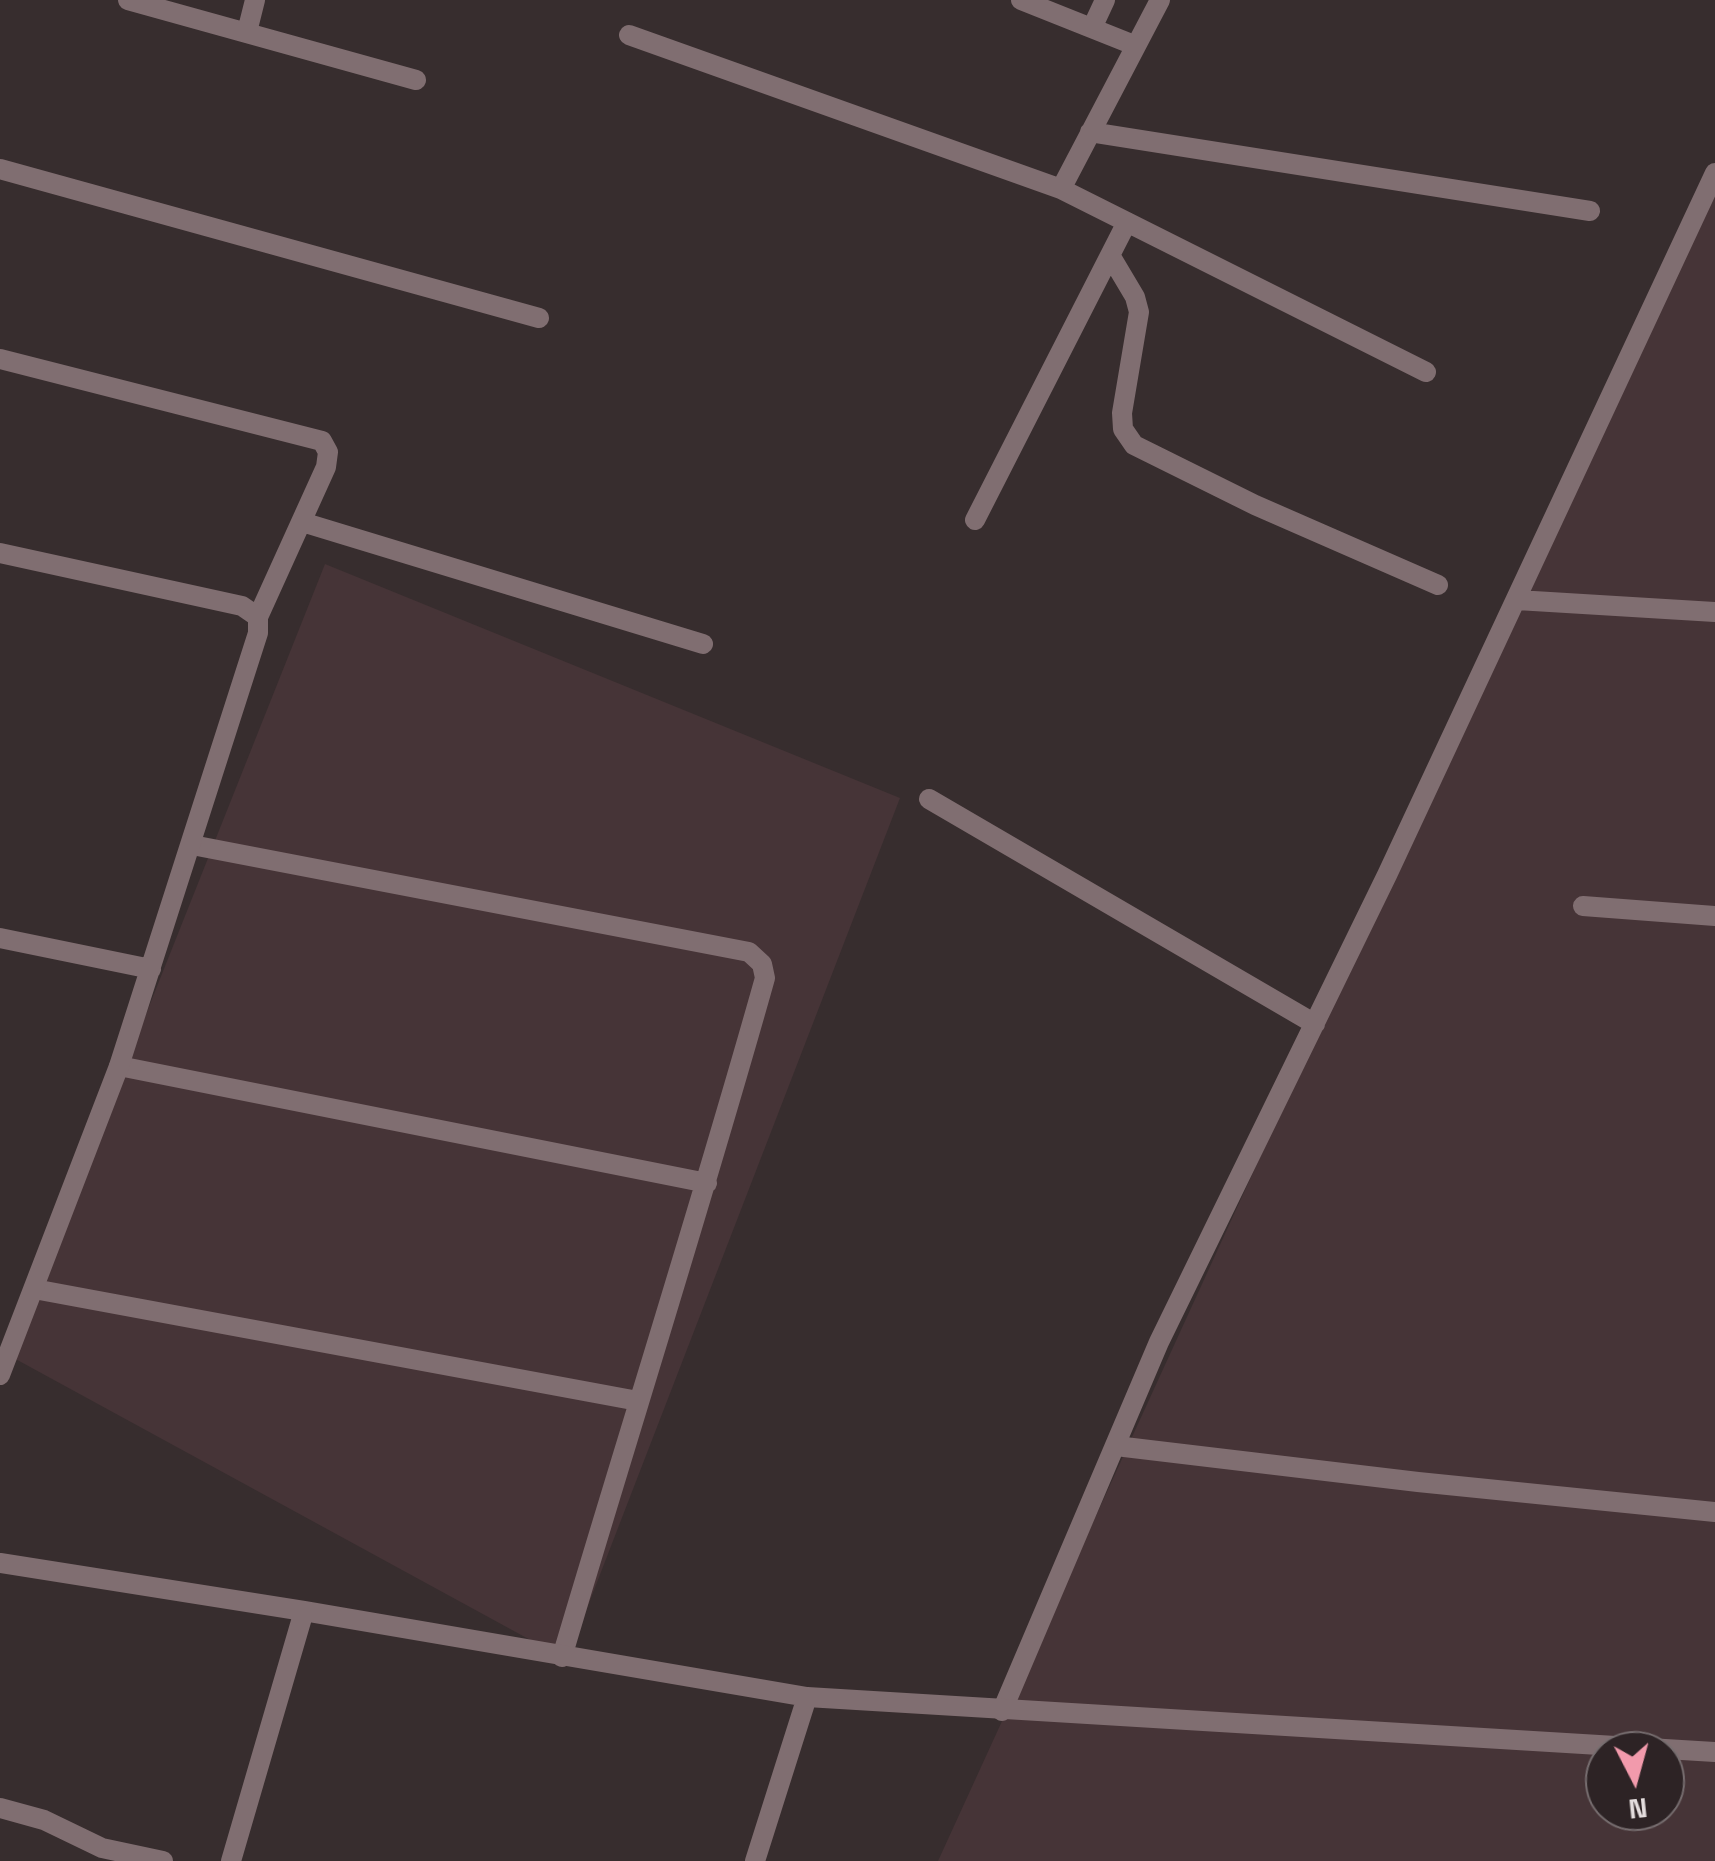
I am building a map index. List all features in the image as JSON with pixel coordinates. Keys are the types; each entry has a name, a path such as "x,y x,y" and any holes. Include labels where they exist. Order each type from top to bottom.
{"street":[{"path":"128,0 416,80"},
{"path":"247,32 254,0"},
{"path":"1021,0 1134,45"},
{"path":"1092,28 1105,0"},
{"path":"1061,189 1160,0"},
{"path":"629,35 1061,189 1426,372"},
{"path":"1090,132 1590,210"},
{"path":"0,169 540,318"},
{"path":"1002,1711 1160,1342 1517,600 1715,173"},
{"path":"975,520 1126,222"},
{"path":"1110,255 1135,296 1139,312 1122,412 1123,428 1134,445 1255,505 1438,585"},
{"path":"0,359 322,441 328,452 326,467 258,616 258,633 120,1066 0,1374"},
{"path":"302,522 702,644"},
{"path":"0,553 242,606 258,616"},
{"path":"1517,600 1715,612"},
{"path":"929,798 1315,1024"},
{"path":"192,845 749,952 762,964 765,978 707,1183 562,1657"},
{"path":"1582,906 1715,916"},
{"path":"0,938 152,969"},
{"path":"120,1066 707,1183"},
{"path":"34,1289 638,1401"},
{"path":"1116,1446 1715,1512"},
{"path":"0,1563 808,1697 1715,1752"},
{"path":"231,1861 304,1611"},
{"path":"755,1861 808,1697"},
{"path":"0,1808 44,1820 102,1848 163,1861"}],"shaded area":[{"path":"1715,163 1715,1861 938,1861"},
{"path":"325,564 900,798 567,1660 10,1356"}]}
